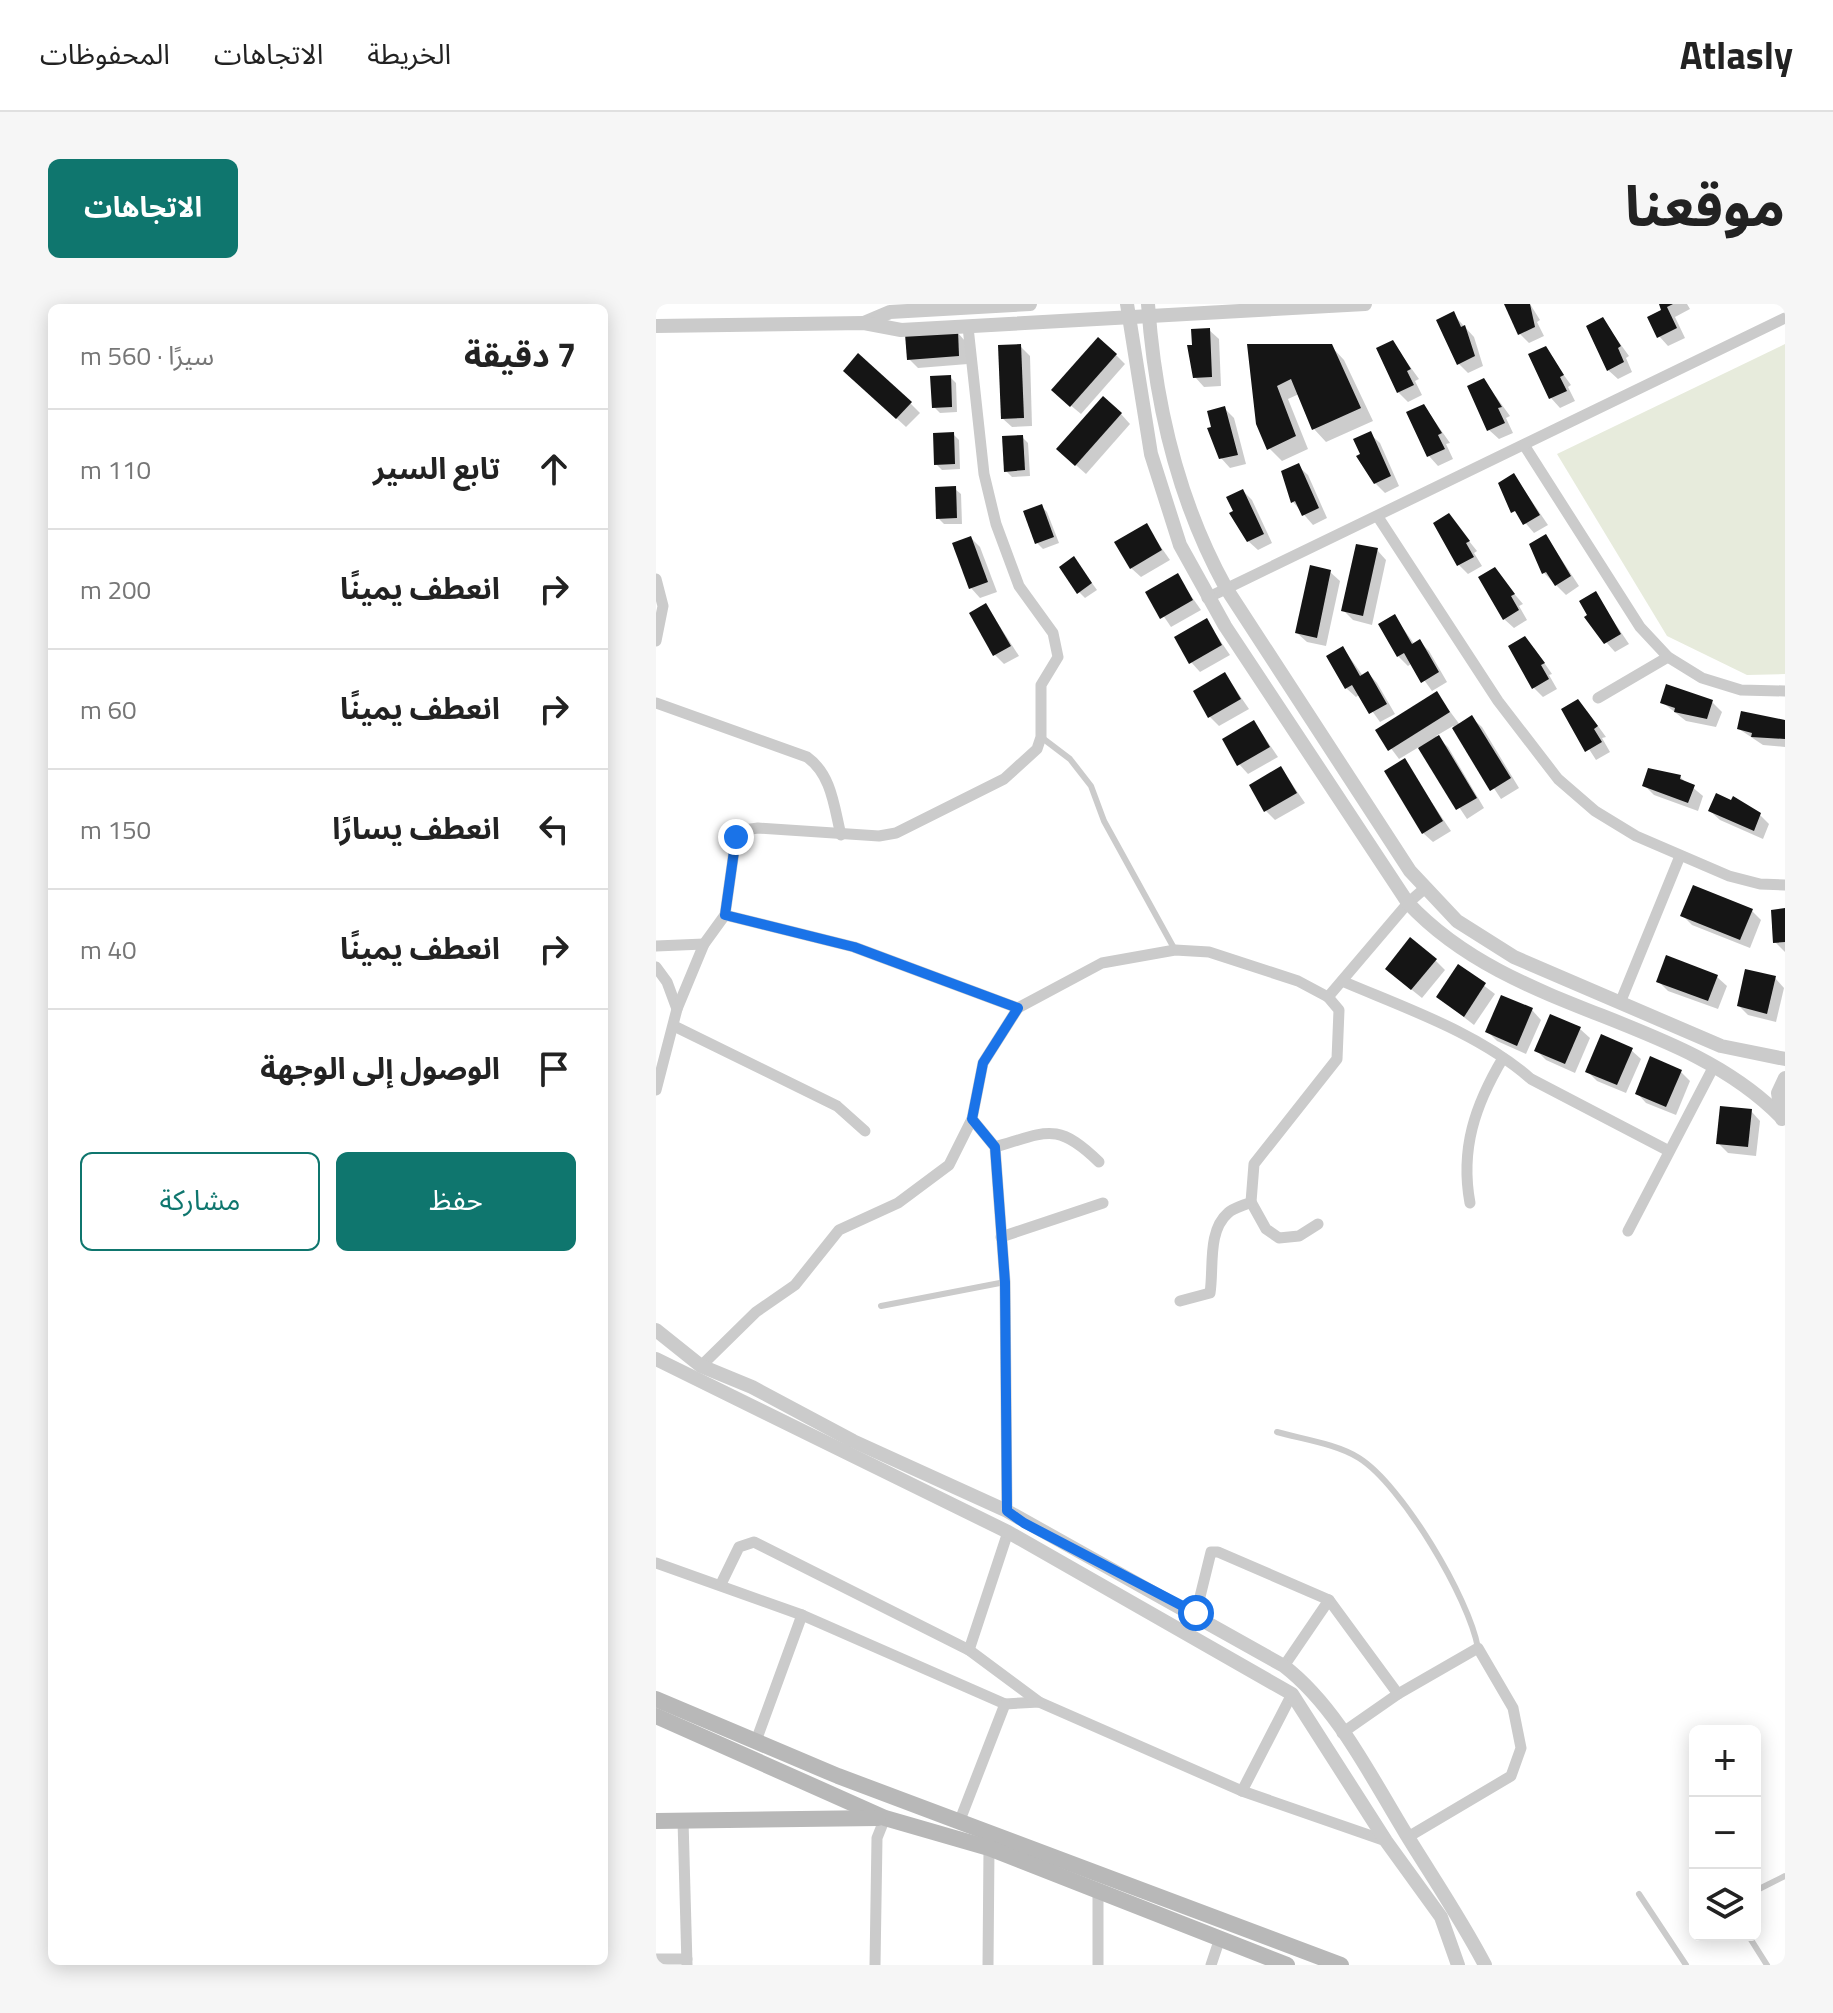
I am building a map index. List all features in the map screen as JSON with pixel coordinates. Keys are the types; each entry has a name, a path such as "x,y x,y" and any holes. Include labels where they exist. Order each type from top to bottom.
{"main road":[{"path":"656,1699 838,1776 1341,1965"},
{"path":"656,1716 885,1818 989,1848 1287,1965"},
{"path":"656,1821 885,1818"}],"street":[{"path":"864,323 890,312 915,307 1030,304"},
{"path":"656,326 864,323 891,330 968,327 1128,311 1365,304"},
{"path":"1128,311 1137,386 1158,485 1180,545 1207,598 1408,903 1443,937 1484,965 1714,1066 1750,1089 1783,1121"},
{"path":"1149,311 1163,408 1179,479 1200,536 1226,588 1424,889 1457,921 1494,947 1721,1046 1785,1059"},
{"path":"1207,598 1785,318"},
{"path":"656,1090 677,1009 704,944 725,915 736,837 744,830 879,836 917,826 1004,779 1037,749 1041,737 1041,685 1058,657 1057,644 1053,633 1019,586 996,524 984,474 968,327"},
{"path":"1524,445 1640,627 1668,657 1702,678 1741,690 1785,691"},
{"path":"1378,517 1526,742 1558,779 1595,811 1636,836 1729,876 1760,884 1785,885"},
{"path":"656,579 663,606 656,641"},
{"path":"1598,698 1668,657"},
{"path":"656,703 807,757 819,766 829,786 841,835"},
{"path":"1620,1003 1680,856"},
{"path":"1328,997 1408,903 1424,889"},
{"path":"725,915 854,947 1018,1008"},
{"path":"656,946 704,944"},
{"path":"701,1366 756,1312 795,1285 839,1230 898,1203 949,1165 972,1119 983,1063 1018,1008 1102,963 1175,950 1209,952 1263,968 1328,997 1339,1010 1337,1059 1254,1164 1251,1202 1266,1229 1279,1238 1299,1236 1318,1224"},
{"path":"656,967 667,982 677,1009"},
{"path":"1342,981 1437,1022 1503,1058 1531,1079 1669,1151"},
{"path":"1600,1017 1608,1006 1620,1003"},
{"path":"1620,1003 1627,1014 1623,1027"},
{"path":"674,1026 837,1106 865,1131"},
{"path":"1470,1203 1465,1174 1474,1115 1503,1058"},
{"path":"1628,1231 1714,1066"},
{"path":"1783,1121 1778,1093 1785,1078"},
{"path":"972,1119 995,1147 1005,1282 1007,1511"},
{"path":"995,1147 1049,1132 1075,1139 1099,1162"},
{"path":"1180,1301 1210,1293 1213,1245 1220,1226 1227,1213 1251,1202"},
{"path":"1001,1237 1103,1203"},
{"path":"656,1330 701,1366 752,1387 853,1441 1007,1511 1024,1523 1196,1613 1284,1666 1314,1694 1342,1733 1451,1901 1485,1965"},
{"path":"656,1359 1008,1532 1292,1694 1386,1841 1441,1917 1458,1965"},
{"path":"969,1650 1008,1532"},
{"path":"721,1584 739,1547 754,1542 969,1650 1039,1702 1242,1791 1386,1841"},
{"path":"1196,1613 1211,1552 1218,1552 1329,1600 1398,1694"},
{"path":"656,1563 802,1615 1005,1704 1039,1702"},
{"path":"1284,1666 1329,1600"},
{"path":"756,1741 802,1615"},
{"path":"1342,1733 1398,1694 1478,1648 1513,1708 1521,1748 1511,1776 1408,1837"},
{"path":"1242,1791 1292,1694"},
{"path":"960,1820 1005,1704"},
{"path":"1375,1824 1393,1812"},
{"path":"875,1965 877,1838 885,1818"},
{"path":"656,1959 687,1962 683,1820"},
{"path":"988,1965 989,1848"},
{"path":"1098,1893 1098,1965"},
{"path":"1211,1965 1220,1938"}],"lane":[{"path":"1041,737 1070,759 1091,786 1104,821 1175,950"},
{"path":"881,1306 1005,1282"},
{"path":"1277,1432 1358,1457 1400,1494 1473,1621 1478,1648"},
{"path":"1761,1888 1785,1876"},
{"path":"1639,1894 1686,1965"},
{"path":"1751,1941 1764,1964"}],"shaded area":[{"path":"1785,344 1785,674 1747,675 1667,636 1557,454"}],"building":[{"path":"1504,304 1530,304 1535,327 1518,335"},
{"path":"1659,304 1673,304 1667,307 1677,328 1657,338 1647,317 1661,310"},
{"path":"1454,311 1461,327 1465,325 1475,356 1457,365 1436,320"},
{"path":"1603,317 1621,346 1618,348 1624,362 1607,371 1586,326"},
{"path":"1210,328 1212,377 1193,378 1187,345 1192,345 1191,329"},
{"path":"958,330 959,356 907,360 905,334"},
{"path":"1098,337 1117,354 1070,407 1051,390"},
{"path":"1393,340 1411,369 1407,371 1414,385 1397,393 1376,348"},
{"path":"1021,344 1024,418 1001,419 998,345"},
{"path":"1247,344 1332,344 1361,408 1312,430 1291,379 1277,386 1296,436 1267,450 1256,424"},
{"path":"1546,346 1564,375 1560,377 1567,391 1549,399 1528,354"},
{"path":"858,353 912,402 896,419 843,371"},
{"path":"951,375 952,407 932,408 930,376"},
{"path":"1484,378 1502,407 1498,408 1505,423 1487,431 1467,386"},
{"path":"1103,396 1122,413 1075,466 1056,449"},
{"path":"1424,404 1442,433 1438,435 1445,449 1427,457 1406,412"},
{"path":"1225,406 1238,455 1219,459 1207,428 1211,427 1207,411"},
{"path":"1371,431 1391,476 1374,484 1356,456 1360,454 1353,439"},
{"path":"954,432 955,464 934,465 933,433"},
{"path":"1023,435 1025,470 1004,472 1002,436"},
{"path":"1299,463 1319,508 1302,516 1295,501 1291,503 1281,471"},
{"path":"1514,473 1540,515 1523,525 1515,511 1511,513 1498,483"},
{"path":"956,486 957,518 936,519 935,487"},
{"path":"1243,489 1264,534 1247,542 1229,513 1233,511 1226,497"},
{"path":"1042,504 1054,537 1035,544 1023,511"},
{"path":"1449,513 1470,541 1466,543 1474,557 1457,566 1433,523"},
{"path":"1147,523 1162,550 1130,569 1114,542"},
{"path":"1546,534 1571,576 1555,586 1546,572 1542,574 1529,544"},
{"path":"971,536 988,582 969,589 952,543"},
{"path":"1356,544 1378,548 1363,616 1341,611"},
{"path":"1074,556 1092,583 1077,594 1059,567"},
{"path":"1310,565 1331,570 1317,638 1295,633"},
{"path":"1495,567 1515,594 1511,596 1519,610 1503,620 1478,577"},
{"path":"1178,573 1193,600 1160,619 1145,592"},
{"path":"1596,591 1621,634 1604,644 1584,617 1587,615 1579,601"},
{"path":"986,603 1011,646 993,656 969,613"},
{"path":"1395,614 1412,644 1420,639 1439,672 1421,683 1404,653 1397,657 1378,624"},
{"path":"1207,618 1222,645 1189,664 1174,637"},
{"path":"1525,636 1545,663 1541,665 1549,679 1532,689 1508,646"},
{"path":"1343,646 1360,676 1368,671 1387,704 1369,714 1352,685 1345,689 1326,656"},
{"path":"1225,672 1241,699 1208,718 1193,691"},
{"path":"1666,684 1713,700 1707,719 1674,712 1675,708 1660,703"},
{"path":"1437,691 1450,712 1388,751 1375,730"},
{"path":"1578,699 1598,726 1594,729 1602,742 1585,752 1561,709"},
{"path":"1741,711 1785,720 1785,739 1751,737 1752,733 1737,729"},
{"path":"1472,715 1511,778 1490,791 1452,728"},
{"path":"1254,720 1270,747 1237,766 1222,739"},
{"path":"1439,735 1477,798 1456,810 1418,748"},
{"path":"1405,758 1443,821 1422,834 1384,771"},
{"path":"1281,766 1297,793 1264,812 1249,785"},
{"path":"1648,768 1681,775 1680,779 1695,785 1688,803 1642,786"},
{"path":"1716,793 1731,800 1733,796 1761,813 1754,831 1708,811"},
{"path":"1693,885 1753,909 1740,940 1680,916"},
{"path":"1785,908 1785,942 1773,943 1771,910"},
{"path":"1410,937 1437,959 1411,990 1385,969"},
{"path":"1666,955 1718,975 1708,1001 1656,982"},
{"path":"1458,964 1486,983 1464,1017 1436,997"},
{"path":"1745,969 1776,976 1767,1014 1737,1006"},
{"path":"1501,995 1533,1008 1517,1046 1485,1032"},
{"path":"1550,1014 1581,1027 1565,1064 1534,1051"},
{"path":"1601,1034 1633,1048 1617,1085 1585,1072"},
{"path":"1650,1056 1682,1070 1666,1107 1635,1094"},
{"path":"1720,1106 1752,1109 1748,1147 1716,1144"}],"route":[{"path":"736,837 725,915 788,928 854,947 1018,1008 983,1063 972,1119 995,1147 1005,1282 1007,1511 1024,1523 1196,1613"}]}
